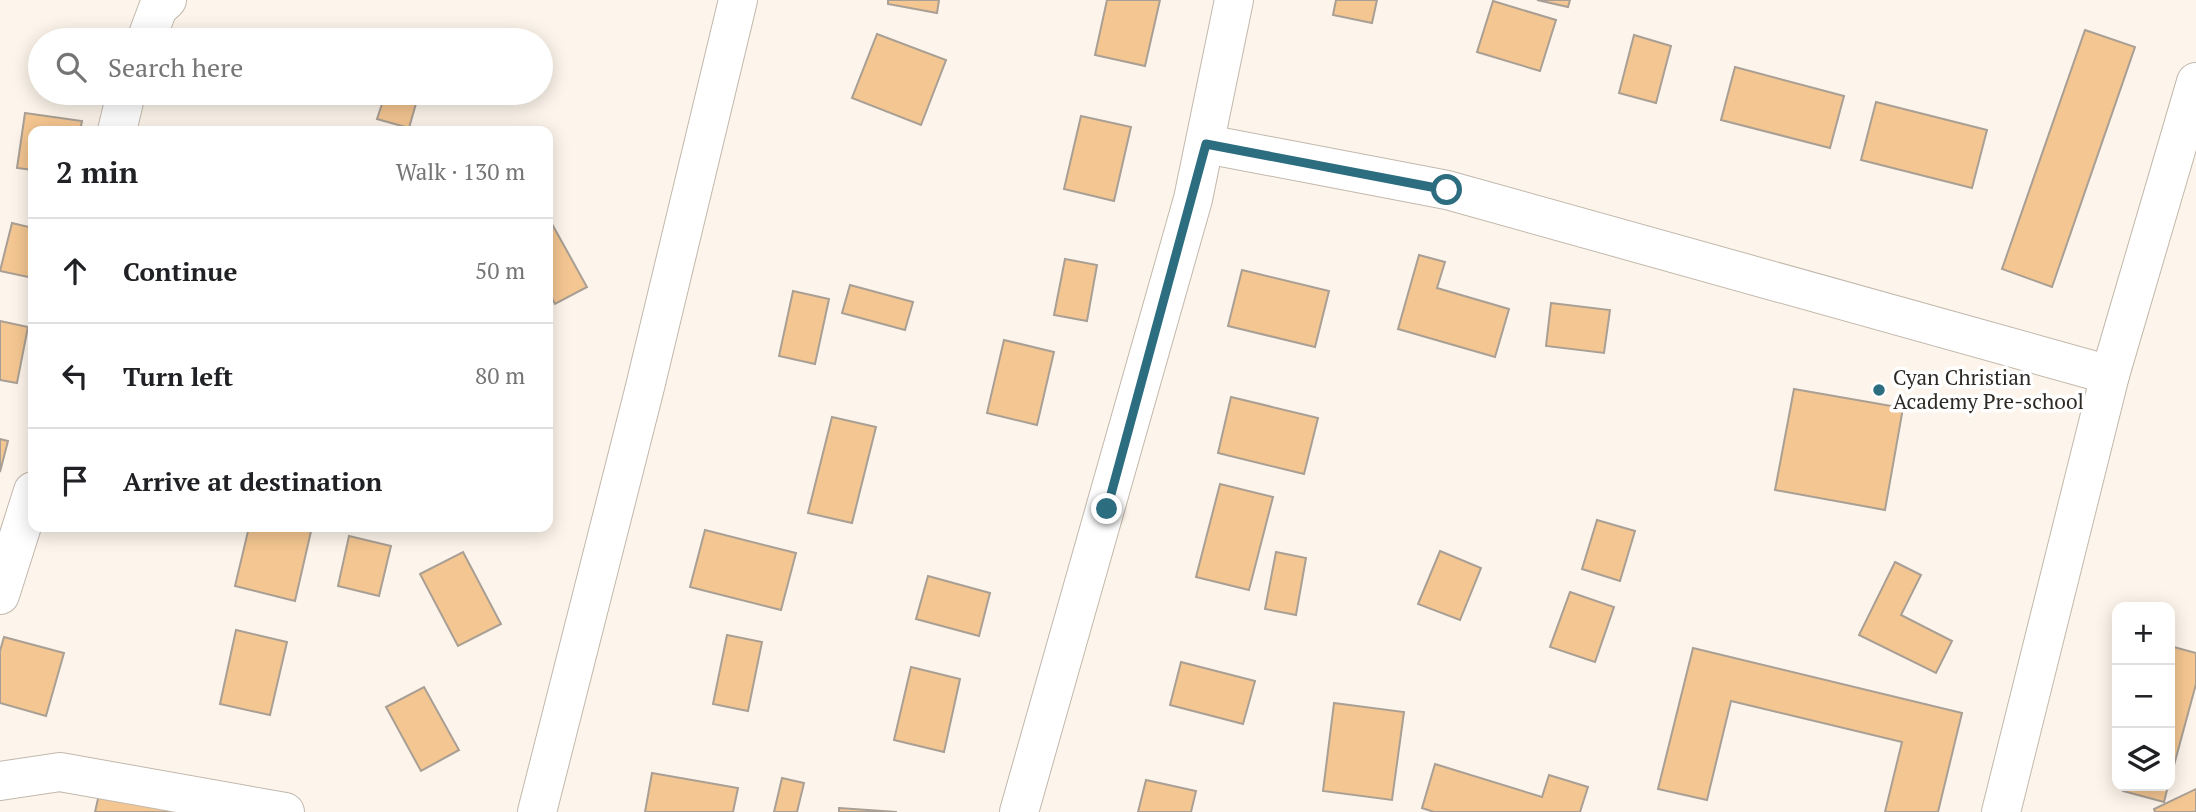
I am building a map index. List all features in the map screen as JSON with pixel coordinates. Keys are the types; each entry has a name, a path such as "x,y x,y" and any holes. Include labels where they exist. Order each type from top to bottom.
{"street":[{"path":"150,28 158,8 167,0"},
{"path":"537,812 645,391 738,0"},
{"path":"1019,812 1107,509 1206,144 1234,0"},
{"path":"2001,812 2110,375 2196,82"},
{"path":"118,126 123,105"},
{"path":"1206,144 1447,190 2110,375"},
{"path":"0,595 28,507"},
{"path":"0,781 60,772 285,812"}],"building":[{"path":"888,0 939,0 937,13 888,4"},
{"path":"1107,0 1160,0 1145,66 1095,55"},
{"path":"1336,0 1377,0 1372,23 1333,15"},
{"path":"1537,0 1570,0 1568,7"},
{"path":"1493,1 1556,20 1540,71 1477,52"},
{"path":"2085,30 2135,47 2052,287 2002,269"},
{"path":"877,34 946,60 921,125 852,98"},
{"path":"1634,35 1671,46 1656,103 1619,93"},
{"path":"1735,67 1844,96 1830,148 1721,120"},
{"path":"1876,102 1987,130 1972,188 1861,160"},
{"path":"382,105 416,105 410,126 377,119"},
{"path":"25,113 82,121 81,126 28,126 28,169 17,168"},
{"path":"1081,116 1131,127 1114,201 1064,189"},
{"path":"12,223 28,227 28,277 0,271"},
{"path":"553,226 587,287 555,304 553,300"},
{"path":"1419,255 1445,262 1437,288 1509,309 1495,357 1398,329"},
{"path":"1065,259 1097,265 1087,321 1054,315"},
{"path":"1242,270 1329,291 1315,347 1228,326"},
{"path":"850,285 913,302 905,330 842,313"},
{"path":"793,291 829,299 815,364 779,356"},
{"path":"1551,303 1610,310 1604,353 1546,346"},
{"path":"0,321 28,327 17,383 0,380"},
{"path":"1004,340 1054,352 1037,425 987,413"},
{"path":"1794,389 1903,408 1885,510 1775,490"},
{"path":"1231,397 1318,418 1304,474 1218,453"},
{"path":"832,417 876,427 852,523 808,513"},
{"path":"0,439 8,441 0,472"},
{"path":"1220,484 1273,497 1249,590 1196,577"},
{"path":"1597,520 1635,531 1620,581 1582,569"},
{"path":"705,530 796,553 781,610 690,587"},
{"path":"248,532 311,532 295,601 235,586"},
{"path":"349,536 391,546 379,596 338,586"},
{"path":"1440,551 1481,568 1460,620 1418,604"},
{"path":"463,552 501,624 458,646 420,574"},
{"path":"1276,552 1306,558 1296,615 1265,609"},
{"path":"1895,562 1921,575 1901,615 1952,641 1936,673 1859,635"},
{"path":"928,576 990,593 979,636 916,619"},
{"path":"1570,592 1614,607 1595,662 1550,647"},
{"path":"236,630 287,642 270,715 220,704"},
{"path":"727,635 762,642 748,711 713,704"},
{"path":"4,637 64,653 46,716 0,703 0,651"},
{"path":"2175,647 2196,653 2196,684 2175,762"},
{"path":"1693,648 1962,713 1938,812 1885,812 1902,742 1731,701 1707,800 1658,789"},
{"path":"1181,662 1255,681 1243,724 1170,705"},
{"path":"911,667 960,679 944,752 894,740"},
{"path":"424,687 459,750 421,771 386,707"},
{"path":"1334,703 1404,712 1392,800 1323,791"},
{"path":"1435,764 1542,797 1549,775 1588,787 1580,812 1434,812 1422,808"},
{"path":"652,773 738,788 733,812 645,812"},
{"path":"782,778 804,783 797,812 774,812"},
{"path":"1146,780 1196,791 1191,812 1138,812"},
{"path":"102,781 192,812 95,812"},
{"path":"2196,789 2196,812 2155,812 2154,809"},
{"path":"2123,791 2167,791 2164,802"},
{"path":"839,808 897,812 839,812"}],"place":[{"name":"Cyan Christian Academy Pre-school","path":"1879,390"}],"route":[{"path":"1107,509 1206,144 1312,162 1447,190"}]}
